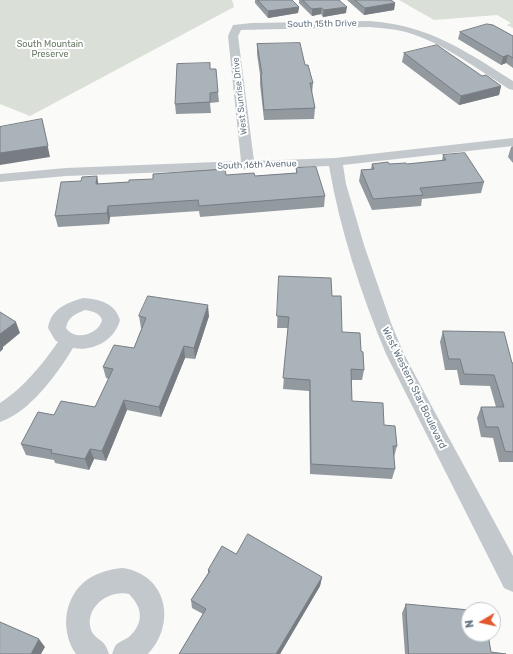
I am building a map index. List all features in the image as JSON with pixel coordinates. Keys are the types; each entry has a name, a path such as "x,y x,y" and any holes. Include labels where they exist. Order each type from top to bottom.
{"street":[{"name":"South 15th Drive","path":"237,28 352,24 384,24 406,28 425,34 451,47 513,86"},
{"name":"West Sunrise Drive","path":"237,28 233,36 248,166"},
{"name":"South 16th Avenue","path":"0,178 66,172 335,162 513,142"},
{"name":"West Western Star Boulevard","path":"335,162 339,184 356,245 382,323 395,354 513,580"},
{"path":"0,414 10,408 28,391 57,359 68,341"},
{"path":"96,654 83,644 78,629 79,613 86,598 98,587 113,581 128,580 141,587 150,598 153,613 150,629 141,644 125,654"}],"green space":[{"name":"South Mountain Preserve","path":"0,0 232,0 234,7 30,116 0,104"},
{"path":"399,0 513,0 513,28 507,25 511,23 497,15 434,20"}],"building":[{"path":"258,0 292,0 299,7 268,11"},
{"path":"303,0 339,0 347,7 324,10 321,8 312,9"},
{"path":"355,0 391,0 395,3 365,8"},
{"path":"487,24 493,25 513,36 513,58 508,55 503,57 460,32"},
{"path":"300,43 305,65 308,65 313,83 310,83 315,108 264,110 262,74 257,44"},
{"path":"437,45 482,76 486,75 501,86 461,96 404,53"},
{"path":"210,63 210,69 216,69 218,92 210,93 210,102 175,104 177,64"},
{"path":"42,119 48,146 0,153 0,127"},
{"path":"465,153 484,182 420,188 423,195 373,199 361,170 374,169 372,164 388,162 389,164 407,164 446,160 443,155"},
{"path":"316,167 325,196 199,206 198,200 108,206 107,213 55,216 61,182 81,181 82,177 97,176 96,184 153,179 153,174 225,169 226,175 254,173 255,176 297,173 296,168"},
{"path":"279,276 331,278 332,296 341,296 342,332 360,333 364,370 351,369 352,401 383,403 384,425 395,426 397,446 393,446 395,469 311,464 310,380 283,378 289,317 277,316"},
{"path":"148,296 208,305 194,348 184,346 159,407 124,400 102,451 90,449 85,459 51,453 52,450 21,444 38,412 54,415 61,401 95,407 113,369 103,367 114,345 134,348 146,318 139,316"},
{"path":"0,312 16,322 0,334"},
{"path":"443,331 504,332 513,363 513,452 505,451 498,427 486,427 481,407 504,407 494,375 464,374 460,359 449,359"},
{"path":"248,534 322,577 276,654 179,654 206,609 191,600 210,571 208,570 222,546 236,554"},
{"path":"406,604 461,609 461,642 489,642 491,652 506,654 409,654"},
{"path":"0,622 39,639 31,654 0,654"}]}
